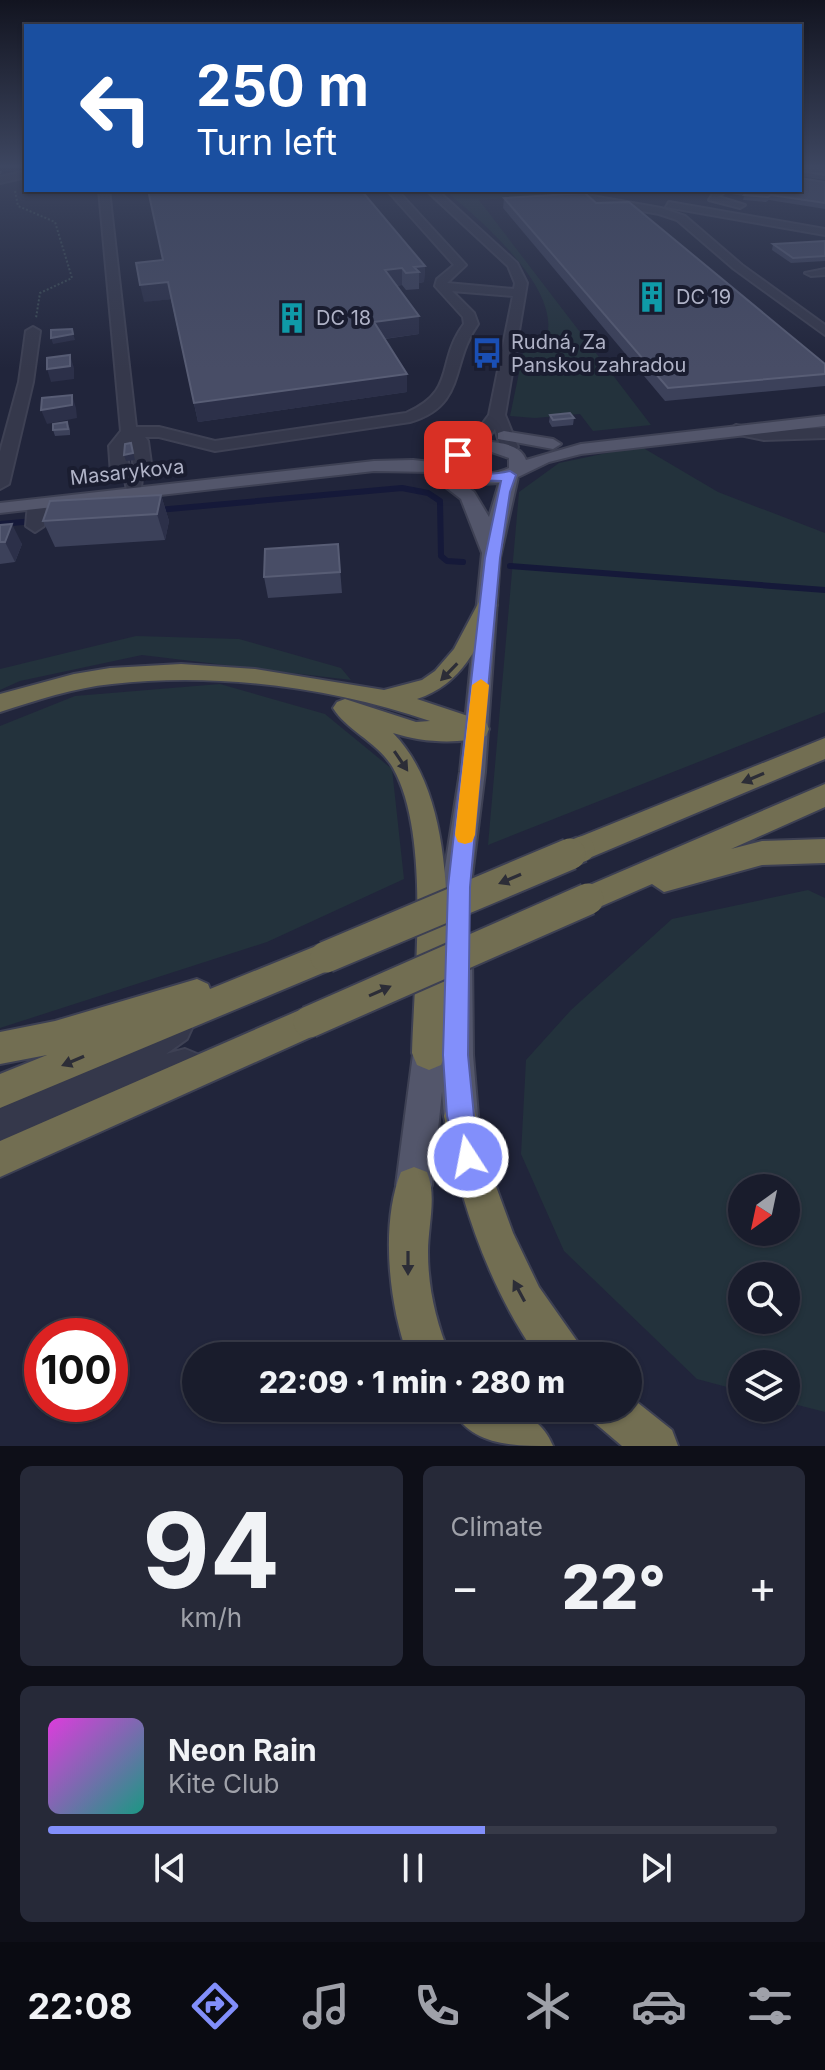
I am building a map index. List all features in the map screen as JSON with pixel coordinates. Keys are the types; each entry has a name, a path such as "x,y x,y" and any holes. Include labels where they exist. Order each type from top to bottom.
{"highway":[{"path":"375,696 418,691 449,674 487,605"},
{"path":"0,703 60,684 125,672 183,669 261,677 375,696 421,707 477,729"},
{"path":"261,677 416,731 477,729"},
{"path":"345,708 375,731 404,763 423,814 428,863 429,1053"},
{"path":"0,1091 825,748"},
{"path":"0,1159 825,795"},
{"path":"588,899 762,853 780,850 825,851"},
{"path":"0,1048 55,1037 326,957"},
{"path":"461,1116 488,1225 522,1298 552,1342"},
{"path":"414,1185 408,1285 412,1311 424,1342"},
{"path":"494,1422 531,1446"},
{"path":"627,1422 656,1446"}],"main road":[{"path":"468,461 492,479 559,453 581,449 825,421"},
{"path":"468,461 490,445 553,444 687,431 736,430"},
{"path":"414,1185 429,1053 459,887 492,558 503,492 519,458 507,444"},
{"path":"468,461 484,501 483,526"},
{"name":"Masarykova","path":"0,508 36,517 133,486 468,461"},
{"path":"259,479 397,470 425,472 462,486 483,526 492,558"},
{"path":"459,887 455,1039 461,1116"}],"street":[{"path":"108,233 129,432 140,441 143,471 133,486"},
{"path":"129,432 159,432 215,446 410,417 436,406 446,395 461,334 471,324 469,316 446,291 444,279 458,269 457,259 433,233"},
{"path":"468,461 497,415 521,283 513,265 479,233"},
{"path":"701,233 738,267 825,331"},
{"path":"717,233 739,250"},
{"path":"799,240 825,239"},
{"path":"738,267 753,262"},
{"path":"811,273 825,272"},
{"path":"446,291 519,297"},
{"path":"0,484 26,382 33,331"},
{"path":"497,415 507,444"},
{"path":"736,430 764,435 825,433"},
{"path":"0,1142 218,1001"},
{"path":"0,1108 230,1056"}],"path":[{"path":"33,331 40,293 72,278 58,233"}],"shaded area":[{"path":"505,233 651,425 593,431 580,414 535,418 510,416 525,344 548,330 547,312 527,272 493,234"},
{"path":"640,446 718,492 825,533 825,712 488,845 519,492 559,463"},
{"path":"136,636 239,639 341,668 351,680 142,655 20,681 0,690 0,669"},
{"path":"220,684 325,714 392,769 404,879 267,942 0,1028 0,726 75,696"},
{"path":"808,890 825,898 825,1412 800,1406 800,1350 728,1350 728,1387 697,1379 564,1251 521,1154 526,1060 571,1010 672,919"}],"building":[{"name":"DC 18","path":"157,233 398,233 425,266 414,267 419,272 406,273 402,268 385,270 419,316 374,322 407,374 194,403 168,282 140,285 136,263 163,260"},
{"name":"DC 19","path":"535,233 667,233 825,364 825,374 668,388"},
{"path":"825,241 825,256 793,258 773,244"},
{"path":"72,329 73,334 51,338 51,330"},
{"path":"70,355 70,366 47,369 47,358"},
{"path":"72,395 72,405 41,410 42,398"},
{"path":"570,413 574,418 553,420 550,415"},
{"path":"67,422 68,429 53,430 53,424"},
{"path":"131,443 133,453 124,455 125,444"},
{"path":"161,495 157,514 43,521 50,501"},
{"path":"12,524 5,542 0,542 0,525"},
{"path":"338,544 340,572 264,577 265,549"}],"waterway":[{"path":"158,510 402,488 428,493 440,501 441,556 447,561 463,562"},
{"path":"0,524 34,521"},
{"path":"510,566 825,590"}],"slow traffic":[{"path":"465,835 481,685"}],"place":[{"name":"DC 19","path":"652,297"},
{"name":"DC 18","path":"292,318"},
{"name":"Rudná, Za Panskou zahradou","path":"487,353"}],"route":[{"path":"458,455 458,467 471,476 492,479 510,475 503,492 492,558 459,887 456,1055 468,1157"}]}
